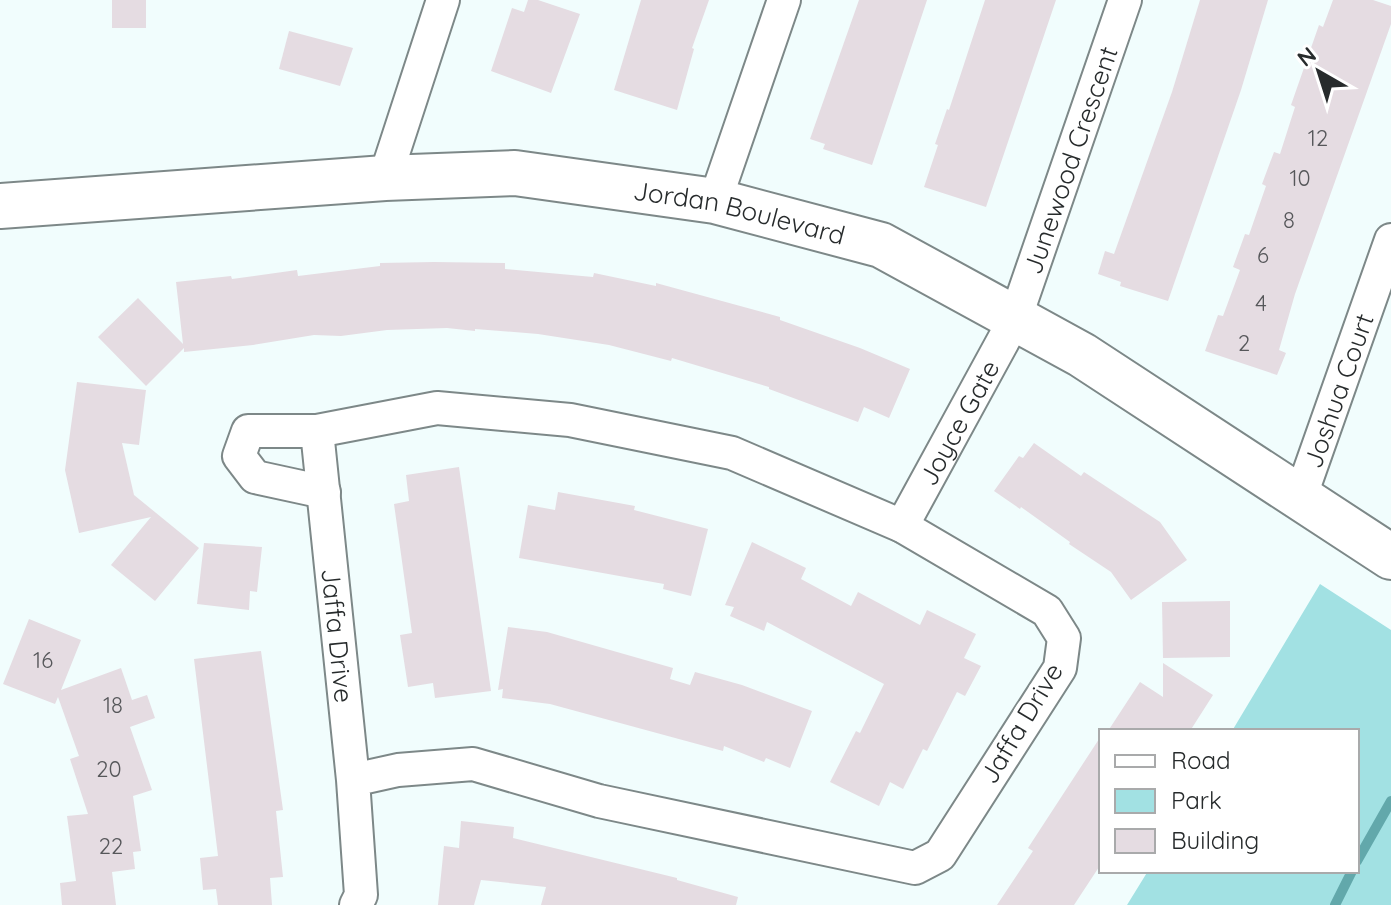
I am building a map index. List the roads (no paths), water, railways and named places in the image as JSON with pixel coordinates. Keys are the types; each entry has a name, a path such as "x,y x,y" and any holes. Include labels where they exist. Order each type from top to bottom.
{"street":[{"path":"385,178 443,0"},
{"path":"715,201 784,0"},
{"name":"Junewood Crescent","path":"1015,319 1125,0"},
{"name":"Jordan Boulevard","path":"0,206 385,178 515,173 715,201 881,245 1082,355 1391,557"},
{"name":"Joshua Court","path":"1300,498 1391,240"},
{"name":"Joyce Gate","path":"902,526 1015,319"},
{"name":"Jaffa Drive","path":"324,492 255,477 239,456 248,431 317,431 437,408 570,420 732,453 902,526 1047,611 1064,638 1060,668 940,855 915,868 599,801 473,764 398,770 353,780"},
{"name":"Jaffa Drive","path":"317,431 353,780 361,895 356,905"}],"waterway":[{"path":"1359,857 1391,801"},
{"path":"1335,905 1351,873"}]}
